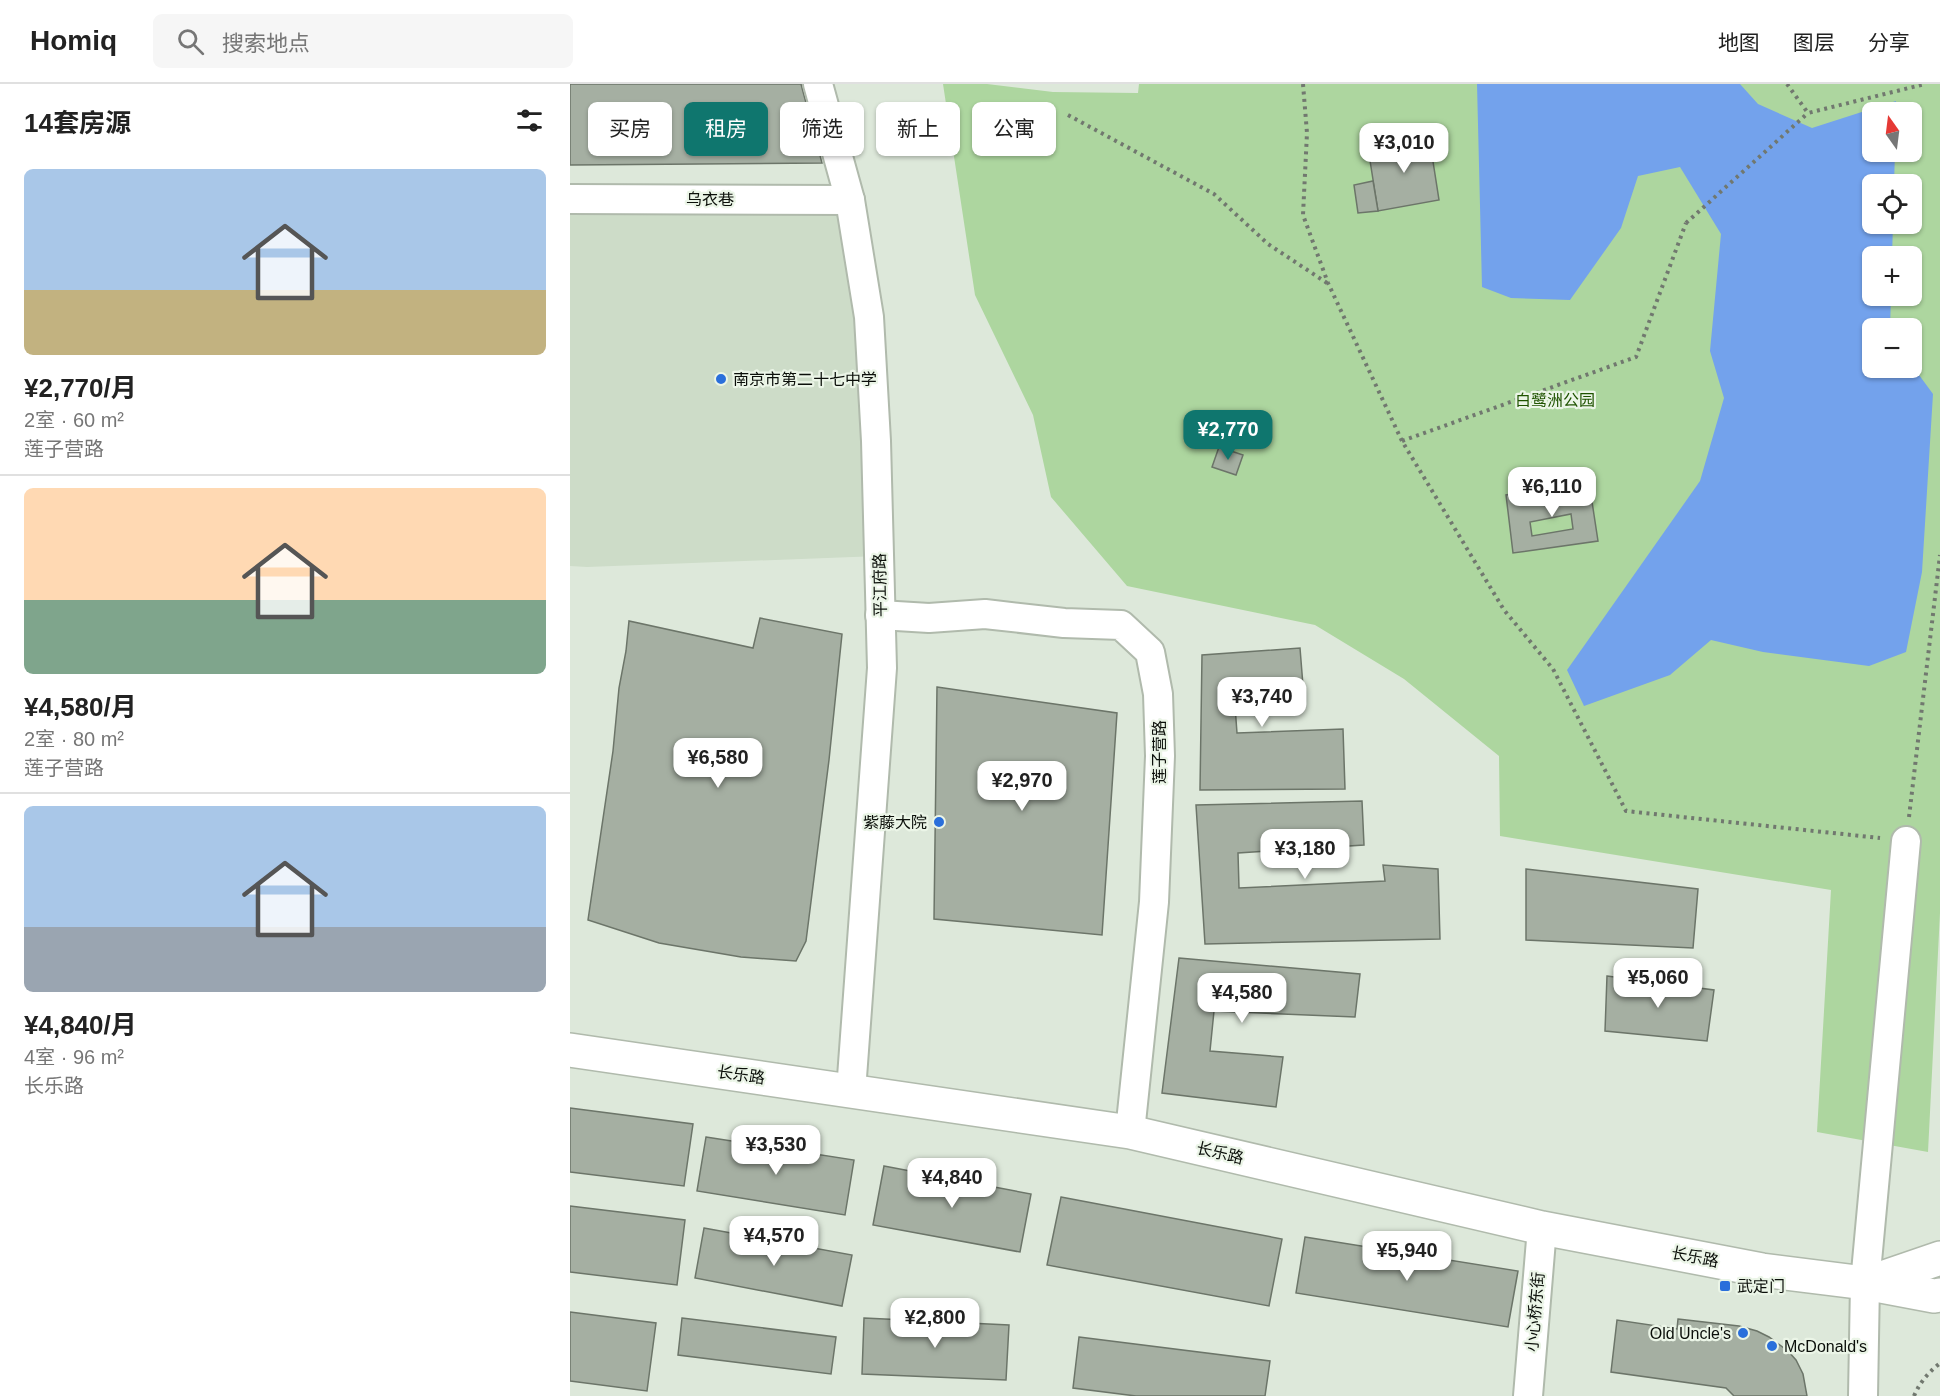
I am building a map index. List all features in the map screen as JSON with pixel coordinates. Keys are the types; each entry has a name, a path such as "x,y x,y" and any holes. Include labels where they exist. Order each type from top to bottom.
{"main road":[{"name":"长乐路","path":"570,1050 1130,1132 1542,1228 1762,1270 1865,1283 1934,1296 1940,1295"},
{"name":"长乐路","path":"1865,1283 1940,1258"}],"street":[{"name":"平江府路","path":"818,84 850,200 869,317 876,441 882,668 852,1091"},
{"name":"乌衣巷","path":"570,199 850,200"},
{"name":"莲子营路","path":"880,615 929,618 985,614 1064,623 1121,625 1150,652 1158,694 1160,756 1158,837 1130,1132"},
{"path":"1863,1396 1865,1283 1906,841"},
{"name":"小心桥东街","path":"1528,1396 1542,1228"}],"path":[{"path":"1303,84 1307,133 1303,215 1328,283 1402,441 1504,610 1553,669 1626,811 1906,841 1940,555"},
{"path":"1787,84 1808,113"},
{"path":"1402,441 1636,357 1686,223 1808,113 1925,84"},
{"path":"1068,116 1214,194 1268,244 1328,283"},
{"path":"1914,1396 1927,1374 1939,1364"}],"shaded area":[{"name":"南京市第二十七中学","path":"570,199 850,200 879,556 570,566"}],"green space":[{"name":"白鹭洲公园","path":"943,84 987,84 1053,92 1138,93 1139,84 1940,84 1940,913 1928,1152 1817,1132 1831,890 1500,836 1499,756 1404,679 1315,625 1127,586 1051,497 1033,415 975,295 954,156 960,156 960,102 946,102"}],"water":[{"path":"1477,84 1740,84 1758,104 1812,128 1862,112 1862,162 1895,162 1894,174 1862,174 1862,234 1893,234 1892,246 1862,246 1862,306 1891,306 1890,318 1862,318 1862,378 1921,378 1933,394 1922,572 1906,652 1869,666 1763,652 1711,640 1670,675 1584,706 1567,670 1700,481 1724,398 1710,351 1721,234 1680,167 1638,176 1621,228 1570,300 1511,298 1482,287"}],"building":[{"path":"570,84 801,84 806,102 780,102 780,156 820,156 822,163 570,165"},
{"path":"1429,136 1439,200 1378,211 1368,148"},
{"path":"1373,181 1378,211 1358,213 1354,185"},
{"path":"1219,447 1243,455 1236,475 1212,467"},
{"path":"1589,482 1598,541 1513,553 1506,495","holes":["1571,514 1573,529 1532,536 1530,522"]},
{"path":"760,618 842,634 806,941 796,961 741,957 659,943 588,920 613,751 629,621 753,648"},
{"path":"1300,648 1304,698 1235,706 1237,733 1343,729 1345,789 1200,790 1202,655"},
{"path":"937,687 1117,713 1102,935 934,919"},
{"path":"1362,801 1364,845 1238,853 1239,888 1385,881 1383,865 1438,869 1440,939 1205,944 1196,805"},
{"path":"1526,869 1698,889 1693,948 1526,940"},
{"path":"1179,958 1360,974 1355,1017 1214,1011 1210,1051 1283,1057 1276,1107 1162,1093"},
{"path":"1607,976 1714,990 1707,1041 1605,1031"},
{"path":"570,1108 693,1124 684,1186 570,1172"},
{"path":"706,1137 854,1160 845,1215 697,1191"},
{"path":"884,1166 1031,1194 1020,1252 873,1225"},
{"path":"1061,1197 1282,1239 1269,1306 1047,1265"},
{"path":"570,1206 685,1220 677,1285 570,1272"},
{"path":"704,1228 852,1255 842,1306 695,1278"},
{"path":"1305,1237 1518,1271 1508,1327 1296,1293"},
{"path":"570,1312 656,1323 647,1391 570,1381"},
{"path":"682,1318 836,1337 831,1374 678,1355"},
{"path":"864,1318 1009,1325 1006,1380 862,1374"},
{"path":"1678,1319 1739,1326 1769,1337 1796,1360 1803,1374 1807,1396 1734,1396 1726,1388 1611,1372 1617,1320 1677,1329"},
{"path":"1079,1337 1270,1361 1265,1396 1136,1396 1073,1388"}],"place":[{"name":"南京市第二十七中学","path":"721,379"},
{"name":"紫藤大院","path":"939,822"},
{"name":"武定门","path":"1725,1286"},
{"name":"Old Uncle's","path":"1743,1333"},
{"name":"McDonald's","path":"1772,1346"}]}
